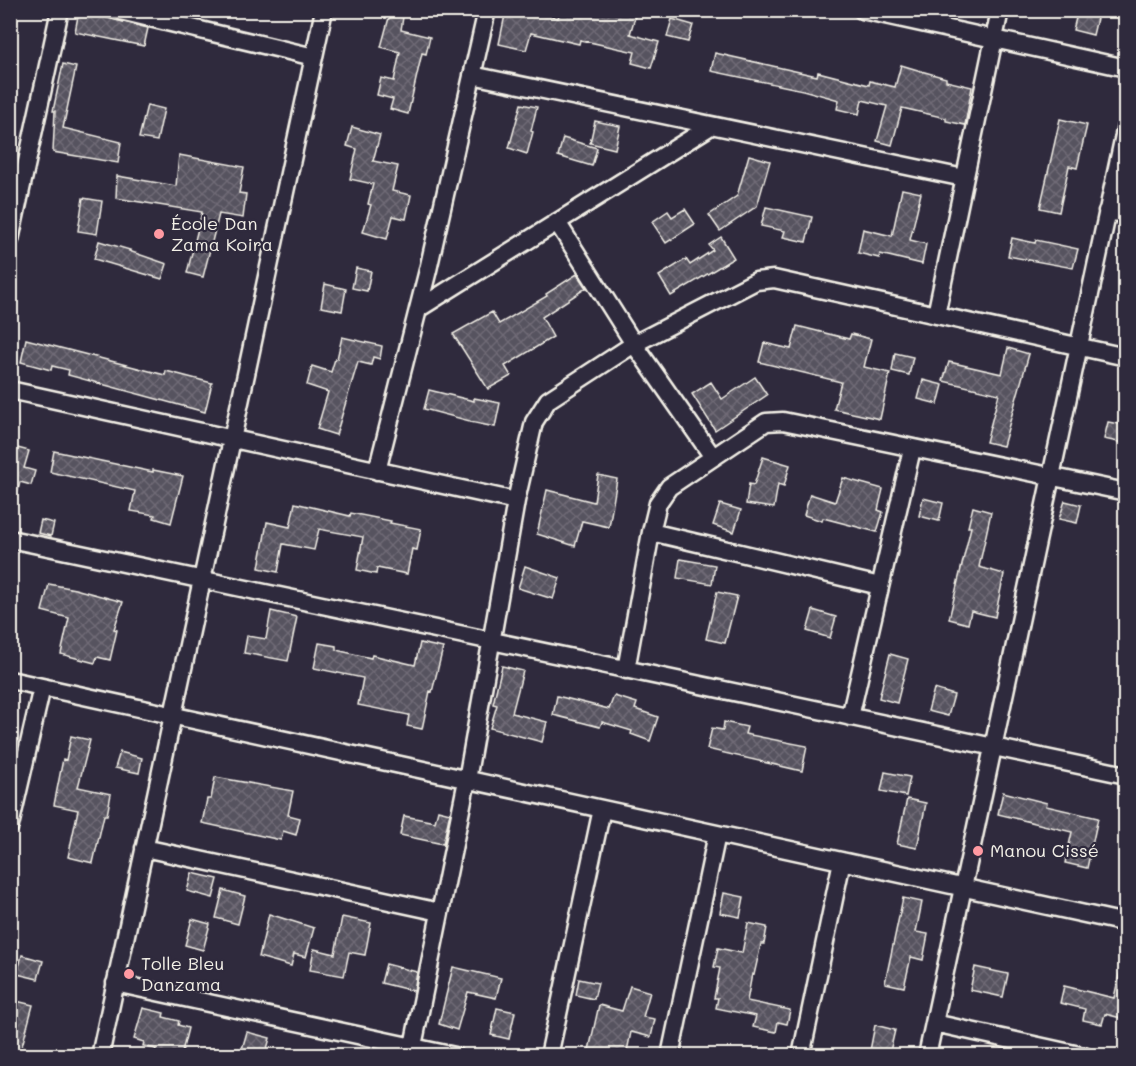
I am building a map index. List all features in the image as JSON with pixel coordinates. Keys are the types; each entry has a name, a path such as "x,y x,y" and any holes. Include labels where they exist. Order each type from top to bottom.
{"street":[{"path":"10,240 60,10"},
{"path":"116,10 314,57"},
{"path":"100,1056 324,10"},
{"path":"377,471 418,309 487,10"},
{"path":"862,10 1125,68"},
{"path":"936,315 1000,10"},
{"path":"472,75 964,178"},
{"path":"418,309 711,126"},
{"path":"927,1056 1125,126"},
{"path":"1107,211 1125,214"},
{"path":"557,222 634,344 712,457"},
{"path":"411,1051 467,780 516,501 534,423 548,400 634,344 764,279 774,279 1125,357"},
{"path":"10,390 516,501"},
{"path":"626,670 651,532 662,495 669,487 766,422 783,421 1125,492"},
{"path":"850,717 912,449"},
{"path":"651,532 880,586"},
{"path":"10,539 1125,776"},
{"path":"10,680 1125,923"},
{"path":"10,826 42,687"},
{"path":"549,1056 602,809"},
{"path":"670,1056 717,834"},
{"path":"144,848 440,912"},
{"path":"801,1056 842,861"},
{"path":"115,983 411,1051 455,1056"},
{"path":"933,1023 1084,1056"}],"building":[{"path":"506,10 527,10 558,18 560,10 637,10 630,34 659,42 651,68 632,63 635,52 580,40 579,44 531,33 526,50 499,44"},
{"path":"1078,10 1099,10 1093,35 1073,30"},
{"path":"79,11 148,28 144,46 75,32"},
{"path":"390,14 403,17 401,30 430,37 426,54 422,53 408,114 390,109 393,99 377,95 381,78 394,81 400,52 381,47"},
{"path":"672,19 693,25 688,42 667,37"},
{"path":"715,53 817,76 818,72 869,85 870,81 895,87 901,65 946,78 946,81 972,87 965,125 946,121 946,118 902,108 892,145 877,141 887,106 862,100 859,114 837,109 839,100 711,71"},
{"path":"63,64 76,67 63,128 121,142 118,163 53,152 55,111 53,111"},
{"path":"521,104 537,107 527,154 509,148"},
{"path":"147,105 164,109 157,141 139,138"},
{"path":"1060,119 1087,125 1077,168 1069,166 1059,212 1040,208"},
{"path":"595,121 620,126 615,149 590,143"},
{"path":"352,127 380,135 373,161 398,166 392,191 411,195 406,219 393,216 387,239 363,232 371,205 368,204 373,184 350,179 357,149 347,146"},
{"path":"563,138 597,148 592,166 558,156"},
{"path":"179,155 244,167 239,193 246,194 243,218 219,214 203,277 187,273 202,212 116,198 117,176 176,186"},
{"path":"749,155 770,161 757,206 720,231 709,215 737,196"},
{"path":"902,189 921,193 910,240 926,244 922,264 880,254 879,258 858,253 863,229 892,236"},
{"path":"83,198 102,201 97,234 78,231"},
{"path":"766,207 812,217 806,242 783,237 785,231 761,226"},
{"path":"685,209 695,224 666,243 652,222 668,211 672,217"},
{"path":"721,237 734,258 671,296 659,276 686,259 690,265 713,250 709,245"},
{"path":"1012,238 1035,243 1036,240 1078,249 1073,268 1008,256"},
{"path":"99,241 167,264 162,279 94,259"},
{"path":"356,268 371,271 367,291 352,288"},
{"path":"577,274 586,288 542,317 553,337 505,366 511,376 488,389 453,334 492,312 499,324 547,296 546,294"},
{"path":"325,284 346,289 342,311 321,307"},
{"path":"797,326 849,339 851,334 871,339 864,367 890,373 880,419 834,409 841,382 759,362 764,343 791,349"},
{"path":"342,337 382,346 380,359 373,357 371,365 358,362 336,435 317,429 328,392 307,385 312,366 331,372 335,359 337,359"},
{"path":"26,339 165,375 166,371 212,383 205,412 68,375 69,370 52,366 51,370 21,362"},
{"path":"1008,348 1029,354 1003,446 986,442 999,394 943,381 949,362 1002,374"},
{"path":"895,353 913,357 909,375 892,371"},
{"path":"755,377 767,395 715,430 692,394 711,382 722,399"},
{"path":"923,380 943,385 938,404 918,399"},
{"path":"429,390 474,401 474,398 500,403 495,427 424,409"},
{"path":"1108,422 1125,425 1123,443 1104,439"},
{"path":"10,446 29,451 24,468 35,471 31,485 20,482 15,501 10,501"},
{"path":"54,451 183,476 171,523 154,518 155,515 131,511 135,491 50,472"},
{"path":"763,457 790,465 784,486 778,484 774,508 746,504 749,484 754,485"},
{"path":"598,475 617,479 609,527 582,521 575,546 537,534 547,490 594,502"},
{"path":"843,478 883,489 878,510 883,512 877,532 804,515 810,494 835,502"},
{"path":"923,498 943,503 939,521 919,516"},
{"path":"1065,501 1081,505 1077,523 1059,519"},
{"path":"295,503 421,529 417,550 412,549 407,574 377,568 376,574 357,570 363,537 319,529 314,550 283,544 278,572 259,568 267,522 290,527"},
{"path":"720,504 741,510 734,532 713,525"},
{"path":"973,507 991,512 979,567 1004,574 995,617 971,611 968,624 949,619 971,527 968,527"},
{"path":"41,520 54,523 51,536 38,533"},
{"path":"680,559 715,565 712,584 677,578"},
{"path":"525,566 560,578 553,599 518,588"},
{"path":"49,584 123,602 114,629 117,630 110,660 97,657 95,663 61,654 69,618 42,611"},
{"path":"717,592 737,596 725,643 706,639"},
{"path":"813,610 836,617 830,638 807,631"},
{"path":"271,611 297,617 288,661 244,653 247,636 266,639"},
{"path":"319,643 336,646 336,650 371,658 372,655 415,665 420,643 443,648 422,729 407,726 409,715 358,705 363,678 314,668"},
{"path":"890,654 908,659 897,703 879,698"},
{"path":"502,666 523,671 512,713 547,722 542,742 490,728 497,705 493,704"},
{"path":"934,689 954,695 948,716 928,711"},
{"path":"557,696 609,709 614,696 637,703 635,709 658,717 650,741 631,734 632,731 602,722 600,727 553,715"},
{"path":"724,722 747,727 745,734 807,746 802,771 707,749 712,728 723,730"},
{"path":"71,736 90,740 78,787 111,794 93,863 68,857 78,810 54,805 63,759 66,760"},
{"path":"120,752 142,758 139,773 115,768"},
{"path":"885,772 910,777 906,796 881,791"},
{"path":"215,777 293,791 288,815 300,818 296,835 283,831 281,840 202,823 207,799 211,799"},
{"path":"1003,792 1047,803 1046,806 1098,818 1087,868 1065,863 1072,832 998,814"},
{"path":"907,799 926,803 917,848 897,844"},
{"path":"438,810 450,813 443,844 400,835 404,816 435,822"},
{"path":"192,873 218,879 213,898 187,891"},
{"path":"223,890 245,896 238,924 216,918"},
{"path":"724,893 744,897 740,917 720,913"},
{"path":"903,898 922,902 916,932 928,934 923,960 911,957 904,987 885,983"},
{"path":"269,914 314,928 306,957 294,954 291,966 259,957"},
{"path":"342,917 371,923 365,955 349,952 344,976 310,970 314,949 335,954"},
{"path":"192,919 210,924 203,950 185,945"},
{"path":"748,923 767,927 764,944 761,944 754,975 752,974 747,1001 790,1010 787,1024 778,1022 776,1032 753,1027 756,1016 716,1008 718,998 714,998 720,968 714,967 718,948 742,953"},
{"path":"22,955 43,961 38,979 17,974"},
{"path":"386,964 417,972 414,991 381,983"},
{"path":"453,967 501,978 496,998 468,992 457,1030 439,1024"},
{"path":"975,967 1008,974 1003,997 970,990"},
{"path":"1120,971 1125,972 1125,1019 1105,1014 1102,1024 1083,1020 1085,1009 1060,1003 1064,986 1114,998"},
{"path":"579,979 598,983 594,999 576,995"},
{"path":"630,986 650,992 643,1017 655,1019 651,1037 631,1032 626,1056 589,1050 599,1005 622,1011"},
{"path":"12,1000 33,1005 21,1050 10,1048"},
{"path":"143,1008 164,1013 163,1017 179,1021 178,1025 188,1028 181,1056 154,1056 156,1049 143,1046 144,1042 134,1039"},
{"path":"497,1008 515,1012 509,1039 491,1035"},
{"path":"875,1025 895,1030 889,1056 869,1056"},
{"path":"247,1032 270,1038 265,1056 240,1056"}],"place":[{"name":"École Dan Zama Koira","path":"159,234"},
{"name":"Manou Cissé","path":"978,851"},
{"name":"Tolle Bleu Danzama","path":"129,974"}]}
